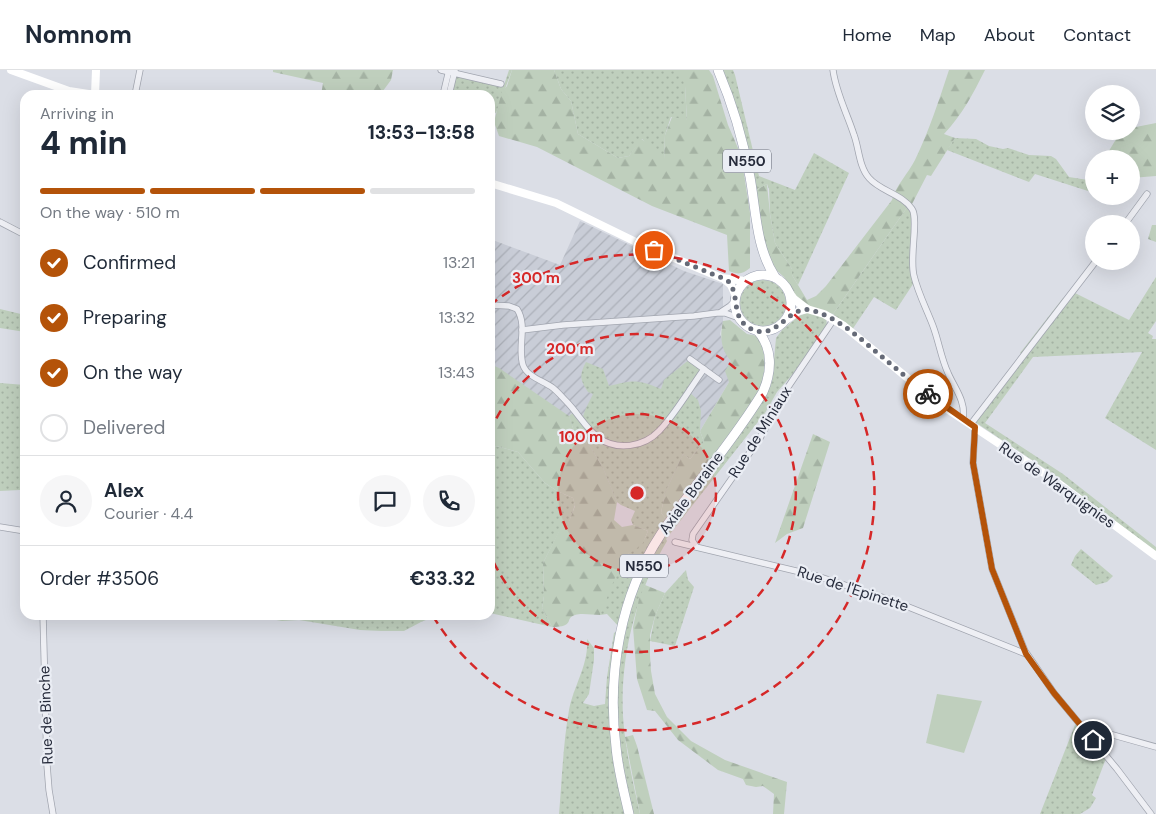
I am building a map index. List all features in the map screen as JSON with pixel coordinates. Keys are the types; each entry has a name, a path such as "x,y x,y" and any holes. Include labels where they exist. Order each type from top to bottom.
{"main road":[{"name":"N550","path":"718,70 735,112 740,131 750,180 755,218 765,254"},
{"path":"757,275 761,269 765,254"},
{"path":"765,254 770,270 775,277"},
{"path":"757,275 775,277 781,281 789,292 791,302 786,320 776,328 766,331 747,326 739,318 736,310 735,298 739,288 745,281 757,275"},
{"path":"769,350 776,328"},
{"path":"757,330 769,350"},
{"name":"Axiale Boraine","path":"629,814 616,750 613,713 613,679 626,609 641,571 660,534 763,392 769,376 769,350"}],"street":[{"path":"11,70 64,90"},
{"path":"95,90 96,70"},
{"path":"136,90 140,70"},
{"path":"442,70 501,84"},
{"path":"833,70 865,172 873,182 901,199 913,210 915,222 911,258 914,278 934,328 948,373 959,393 964,412 963,419"},
{"path":"445,90 452,71"},
{"path":"450,90 452,71"},
{"path":"495,185 556,203 638,243 722,278 745,281"},
{"path":"1132,215 1147,194"},
{"path":"0,222 20,232"},
{"path":"1089,270 973,425 973,463 992,569 1026,654 1054,693 1131,786 1151,814"},
{"path":"717,313 724,310 735,298 731,285 722,278"},
{"name":"Rue de Warquignies","path":"789,292 794,299 807,309 824,314 844,326 921,389 1050,478 1156,556"},
{"path":"495,305 509,306 517,309 521,319 523,365 528,373 552,387 590,430 600,439 610,444 621,446 641,443 660,431 704,369"},
{"path":"786,320 799,311 807,309"},
{"path":"522,330 717,313 724,313 739,318"},
{"name":"Rue de Miniaux","path":"696,545 692,540 693,534 760,438 791,382 834,319"},
{"path":"690,359 719,380"},
{"path":"0,526 20,530"},
{"name":"Rue de l'Epinette","path":"675,542 696,545 817,576 891,600 1026,654"},
{"name":"Rue de Binche","path":"43,620 47,765 53,814"},
{"path":"1081,725 1156,747"}],"shaded area":[{"path":"580,221 684,271 723,284 723,321 720,334 731,361 729,382 700,431 657,514 617,502 579,430 495,371 495,241 560,265"}],"green space":[{"path":"273,70 393,70 391,80 384,90 322,90 323,83 273,72"},
{"path":"509,70 512,70 496,113 495,90 450,90 454,73 504,85"},
{"path":"512,70 554,70 561,89 571,101 578,134 618,158 629,156 641,139 655,147 664,159 665,135 672,117 687,120 685,86 679,70 709,70 713,76 728,125 741,155 750,213 750,268 740,273 729,271 727,235 652,206 537,147 499,136 495,118 502,91 507,86"},
{"path":"554,70 686,70 687,121 671,117 665,135 664,160 642,139 629,156 618,158 578,134 571,101 561,89"},
{"path":"723,70 733,70 735,75 759,176 795,190 814,153 849,173 798,285 792,275 792,269 775,243 767,184 756,190 741,122"},
{"path":"949,70 985,70 967,104 944,134 955,138 931,176 927,175 912,204 906,209 833,314 810,307 795,297 784,277 776,270 770,260 762,234 756,190 767,184 775,243 792,269 792,275 807,300 816,296 826,286 892,200 896,189 920,149"},
{"path":"1156,123 1156,176 1140,177 1140,150 1109,150 1116,140 1140,140 1140,126"},
{"path":"955,138 976,139 989,146 1003,149 1008,148 1029,155 1051,156 1056,159 1069,177 1085,180 1085,190 1035,174 1029,182 947,150"},
{"path":"912,204 917,218 914,255 915,281 896,310 874,297 852,330 833,314 906,209"},
{"path":"1152,225 1156,225 1156,242 1148,239"},
{"path":"1156,277 1156,321 1148,333 1153,336 1152,339 1156,339 1156,450 1105,418 1142,352 1033,357 985,423 1063,474 1156,547 1156,552 1053,474 975,422 1026,357 1020,353 1063,298 1075,293 1129,320"},
{"path":"763,280 776,284 782,290 786,303 782,316 776,322 763,326 750,322 744,316 740,303 744,290 750,284"},
{"path":"0,309 20,314 20,331 0,328"},
{"path":"809,312 826,318 827,325 792,375 777,392 765,413 666,539 667,541 656,561 639,603 627,648 624,671 623,716 640,814 559,814 569,710 584,666 587,639 594,648 594,660 589,694 583,703 594,706 605,704 614,633 621,629 607,614 600,615 619,566 628,554 646,537 648,531 633,525 631,520 635,511 617,502 603,468 591,448 574,431 569,416 575,411 582,419 593,394 588,392 583,384 582,370 586,362 603,369 609,386 635,382 646,383 661,389 664,380 690,359 704,369 688,391 698,400 701,411 700,431 704,442 690,459 683,454 665,493 661,513 666,519 657,533 663,537 763,401 772,381 776,338 782,330 799,316"},
{"path":"730,320 747,334 758,336 765,360 762,383 756,398 666,519 661,513 665,493 683,454 690,459 704,442 700,431 729,382 725,371 731,361 723,347 721,331 723,321"},
{"path":"495,366 569,416 574,431 591,448 603,468 617,502 614,520 622,527 633,525 648,531 642,545 628,554 619,568 600,615 575,615 564,626 552,627 542,608 544,596 543,563 559,531 568,524 575,506 573,498 545,483 518,452 496,446"},
{"path":"0,383 20,385 20,490 0,491"},
{"path":"813,434 830,442 803,528 787,534 775,543"},
{"path":"495,447 518,452 545,483 573,498 575,505 568,525 559,532 543,563 544,596 542,608 552,627 495,614"},
{"path":"1081,549 1113,576 1107,582 1096,585 1071,565"},
{"path":"686,570 688,580 694,587 675,646 650,641 655,616 665,593"},
{"path":"645,585 665,593 655,616 650,635 650,655 655,694 667,717 691,741 725,760 787,782 784,814 773,814 774,794 763,786 746,785 743,779 718,770 678,740 655,711 647,710 637,679 633,627 639,599"},
{"path":"299,620 426,620 404,631 360,630"},
{"path":"937,694 982,701 964,753 926,743"},
{"path":"1075,725 1115,735 1092,795 1096,798 1090,808 1080,814 1040,814"},
{"path":"633,735 654,814 640,814 625,737"}],"way so far":[{"path":"654,250 727,280 736,296 736,310 739,318 751,329 771,330 792,315 807,309 824,314 844,326 928,394"}],"route":[{"path":"928,394 975,427 973,463 992,569 1026,654 1054,693 1093,740"}]}
